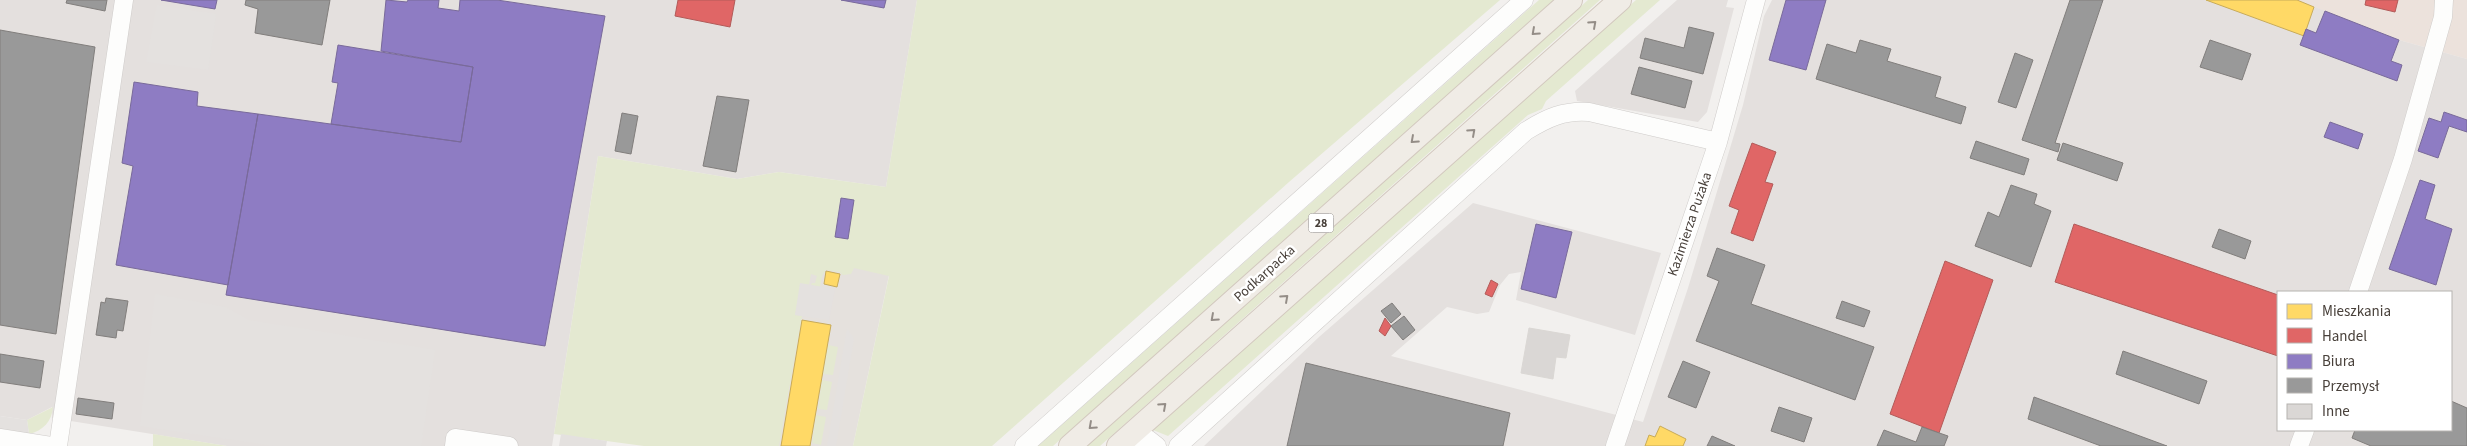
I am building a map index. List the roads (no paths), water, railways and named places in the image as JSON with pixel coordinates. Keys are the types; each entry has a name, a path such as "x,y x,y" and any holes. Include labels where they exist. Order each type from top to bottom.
{"main road":[{"name":"Podkarpacka","path":"1070,446 1571,0"},
{"name":"28","path":"1122,442 1620,0"}],"street":[{"path":"58,446 124,0"},
{"path":"1024,446 1524,0"},
{"name":"Kazimierza Pużaka","path":"1615,446 1718,142 1756,0"},
{"path":"2358,291 2403,159 2443,17 2444,0"},
{"path":"1178,446 1505,149 1526,131 1550,116 1576,111 1589,112 1718,142"},
{"path":"2299,446 2305,431"},
{"path":"0,438 52,446"},
{"path":"454,446 455,438 509,446"},
{"path":"1122,442 1148,439 1157,446"}]}
